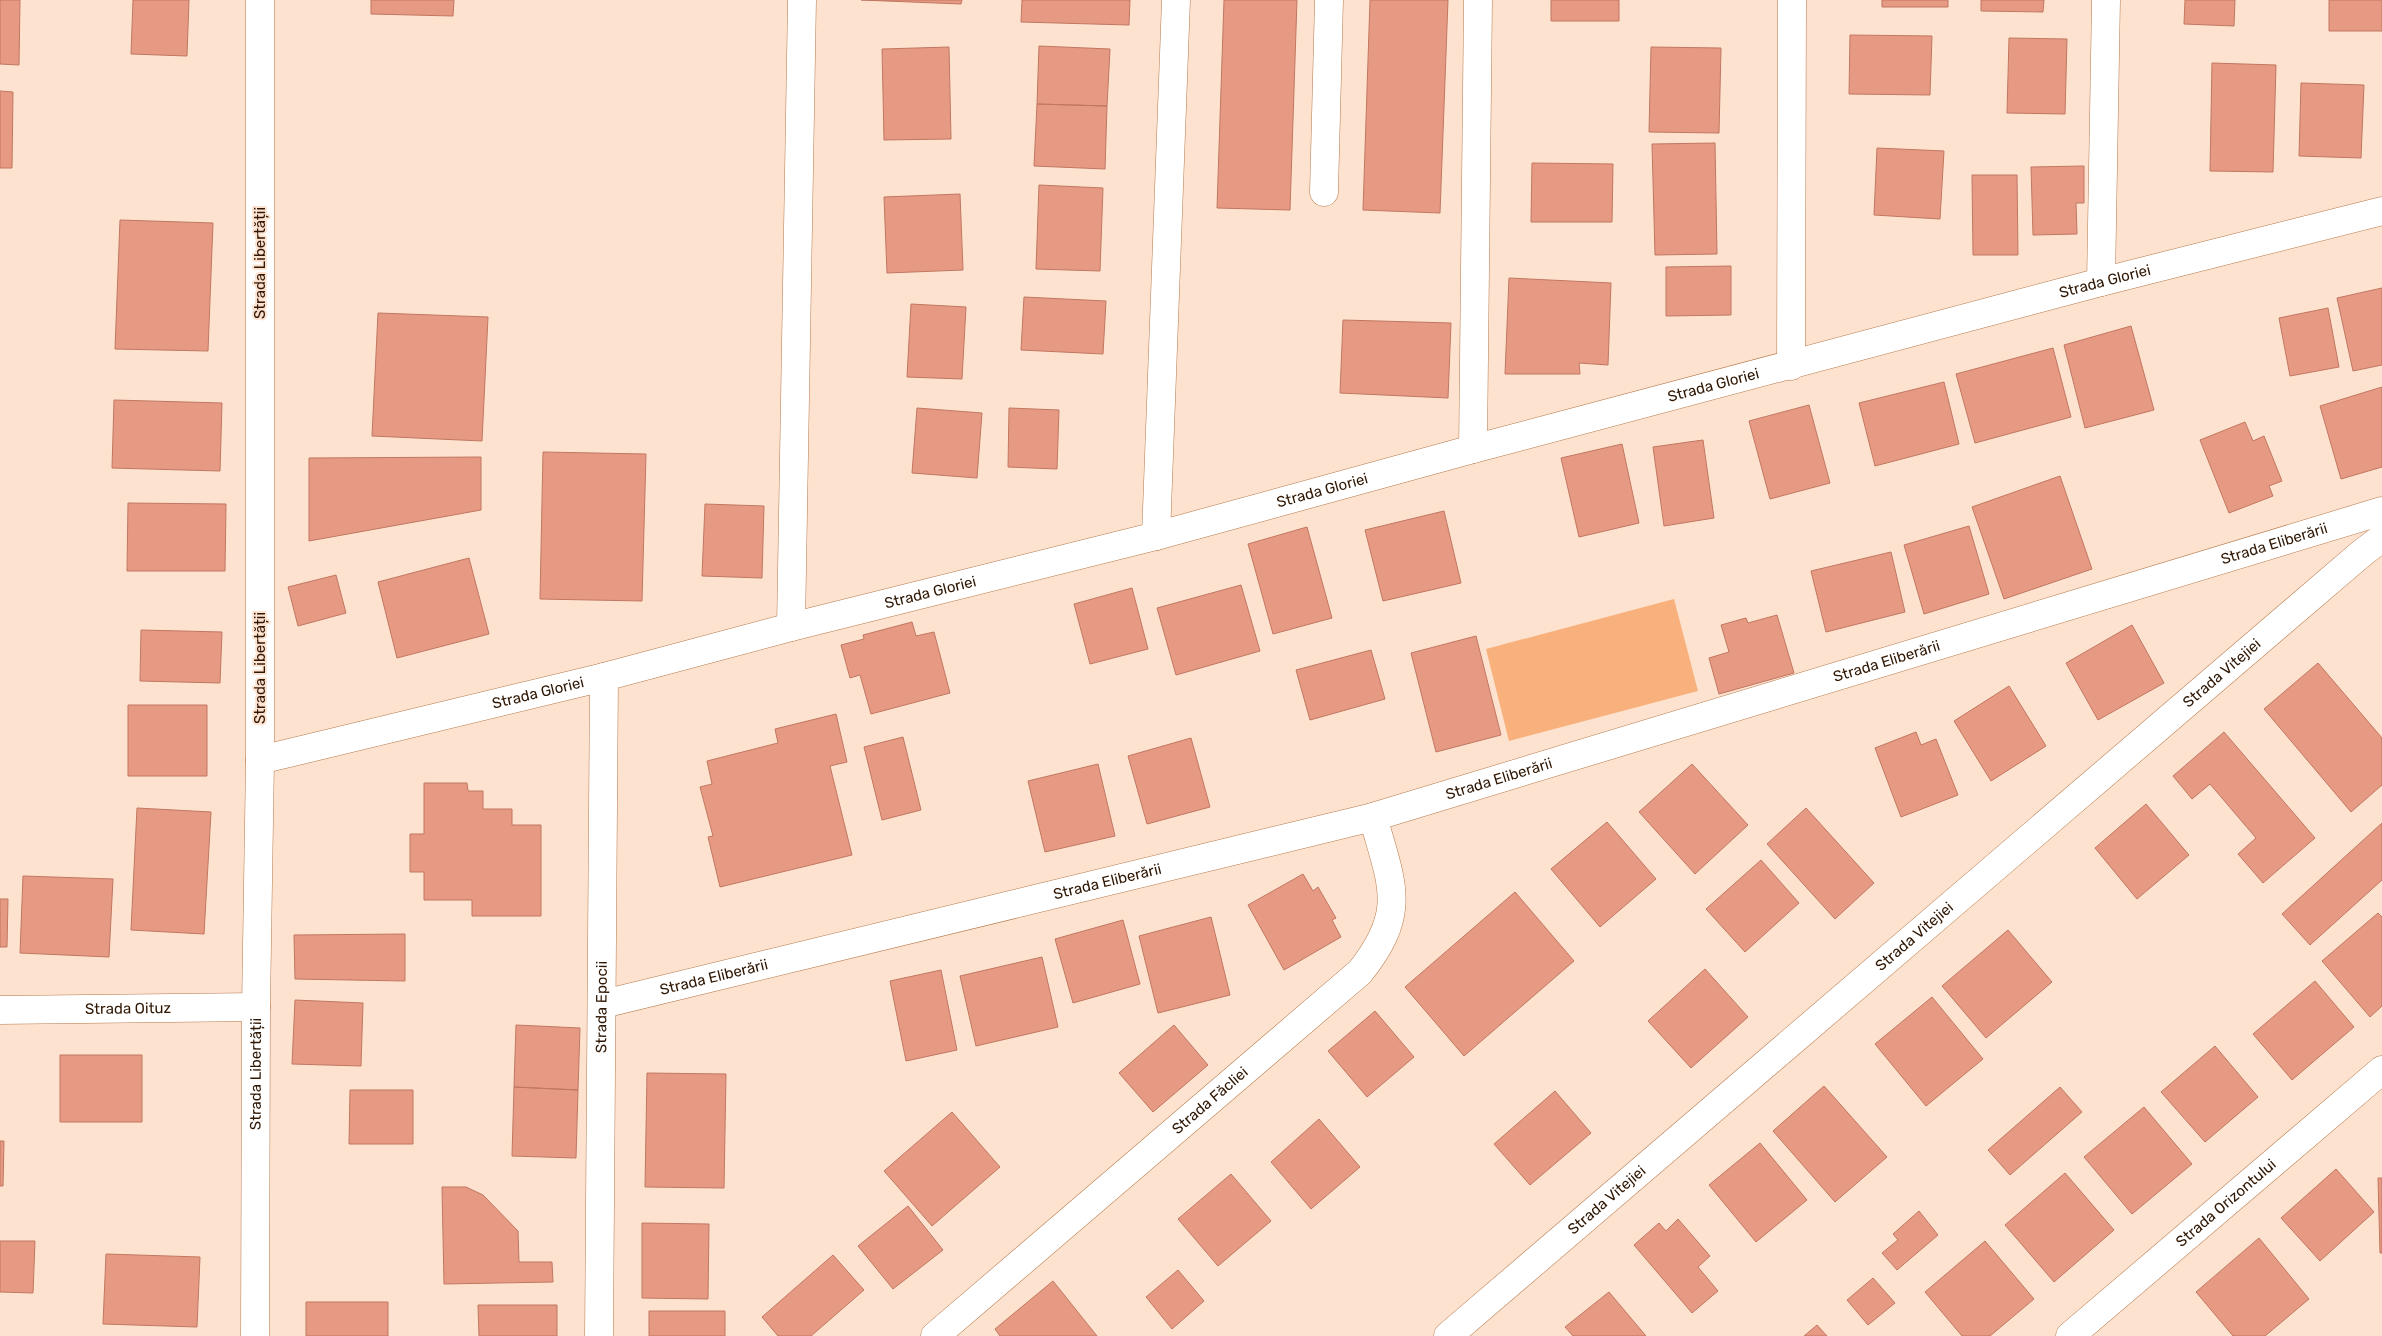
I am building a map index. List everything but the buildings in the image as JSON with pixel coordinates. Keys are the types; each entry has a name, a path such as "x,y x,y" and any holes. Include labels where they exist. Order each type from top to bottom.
{"street":[{"name":"Strada Libertății","path":"254,1336 260,760 260,0"},
{"path":"791,627 802,0"},
{"path":"1156,536 1176,0"},
{"path":"1324,192 1329,0"},
{"path":"1473,449 1478,0"},
{"path":"1791,366 1792,0"},
{"path":"2101,282 2106,0"},
{"name":"Strada Gloriei","path":"260,760 604,677 791,627 1156,536 1473,449 1791,366 2101,282 2382,211"},
{"name":"Strada Eliberării","path":"603,1004 1373,817 2382,511"},
{"name":"Strada Vitejiei","path":"1448,1336 2382,538"},
{"name":"Strada Epocii","path":"599,1336 604,677"},
{"name":"Strada Făcliei","path":"935,1336 1360,972 1376,952 1388,928 1393,900 1389,874 1373,817"},
{"name":"Strada Oituz","path":"0,1010 256,1007"},
{"name":"Strada Orizontului","path":"2070,1336 2371,1087 2382,1070"}],"shaded area":[{"path":"1674,599 1698,691 1509,741 1486,649"}]}
